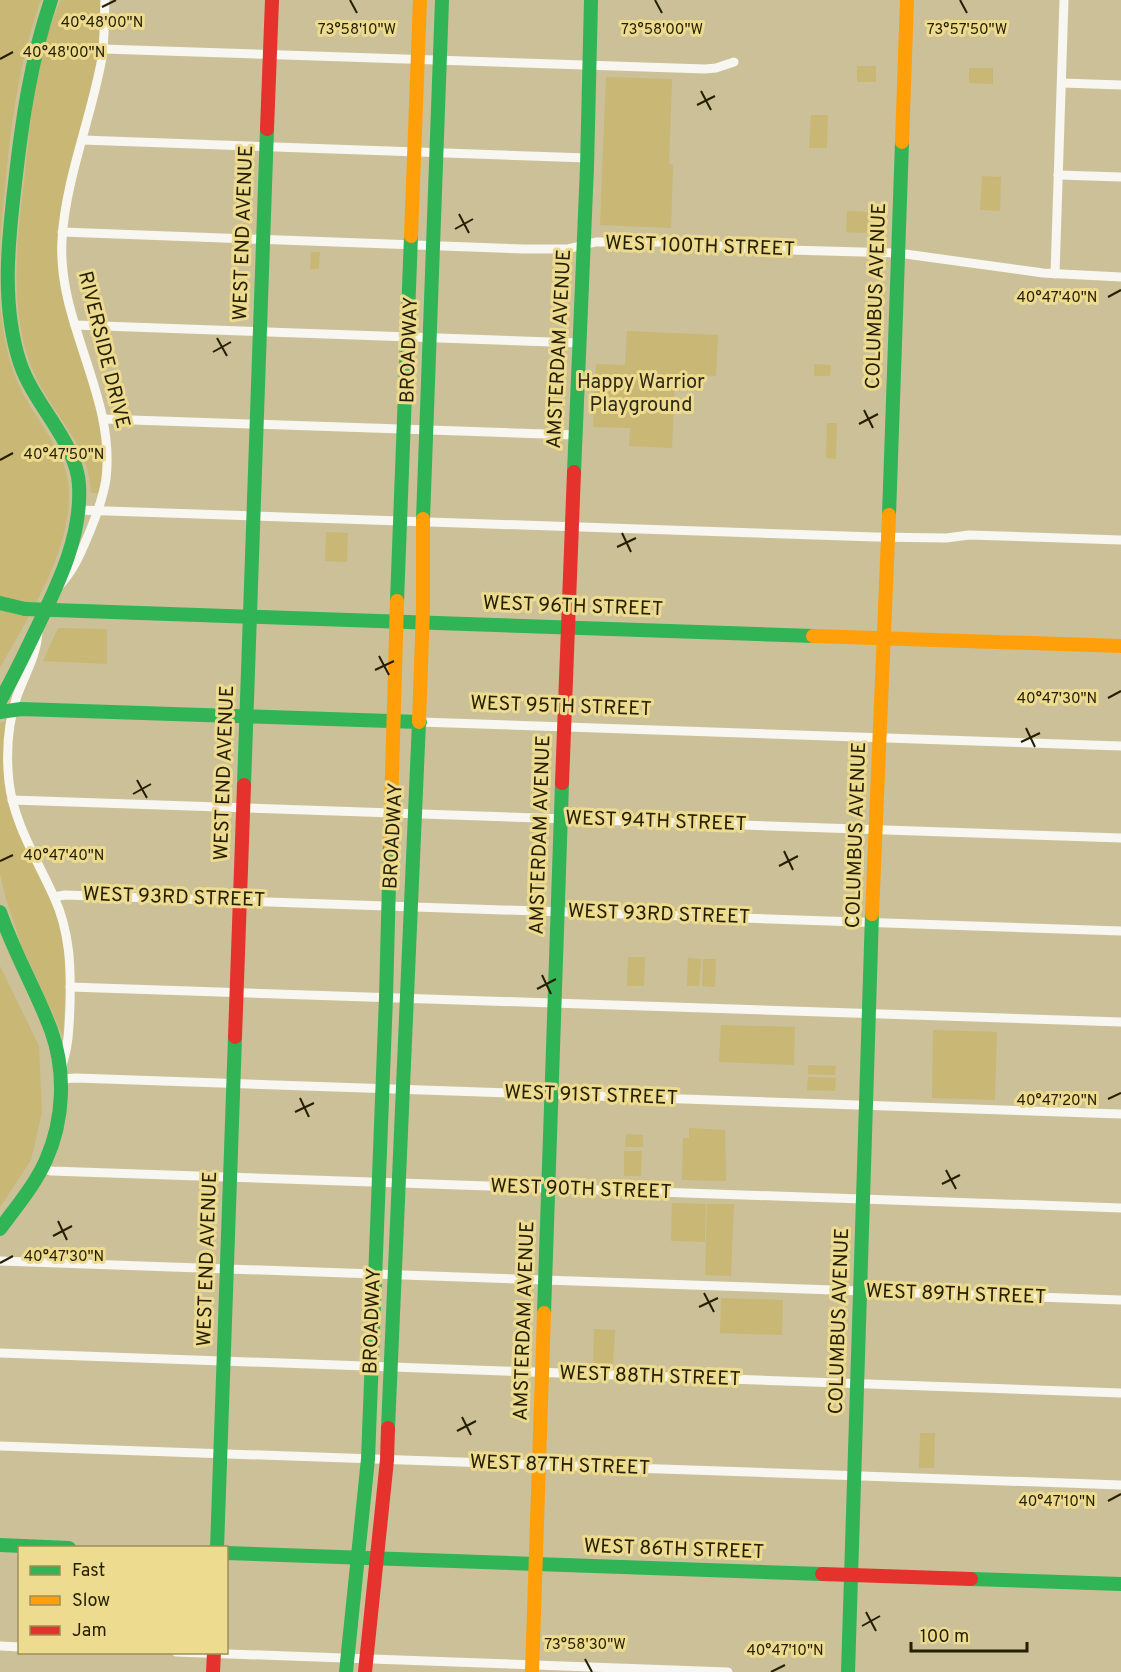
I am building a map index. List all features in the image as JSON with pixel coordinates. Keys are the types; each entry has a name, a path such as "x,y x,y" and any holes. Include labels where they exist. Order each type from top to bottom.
{"main road":[{"name":"RIVERSIDE DRIVE","path":"0,701 54,592 67,560 78,510 79,485 75,464 24,374 13,331 9,299 10,231 24,106 34,53 51,0"},
{"name":"WEST END AVENUE","path":"218,1546 272,0"},
{"name":"BROADWAY","path":"346,1665 368,1459 420,0"},
{"name":"BROADWAY","path":"366,1666 387,1460 414,814 420,722 423,522 442,0"},
{"name":"AMSTERDAM AVENUE","path":"532,1669 591,0"},
{"name":"COLUMBUS AVENUE","path":"848,1672 871,1014 872,922 907,0"},
{"path":"0,603 25,609"},
{"name":"WEST 96TH STREET","path":"25,609 1121,646"},
{"path":"0,612 25,609"},
{"name":"WEST 95TH STREET","path":"7,711 247,715 420,722"},
{"name":"RIVERSIDE DRIVE","path":"0,912 56,1044 61,1075 56,1125 42,1168 0,1229"},
{"path":"0,1545 23,1546"},
{"name":"WEST 86TH STREET","path":"228,1553 1121,1584"},
{"path":"213,1672 214,1654"}],"street":[{"name":"RIVERSIDE DRIVE","path":"54,592 72,572 101,503 107,468 103,419 67,298 62,270 62,232 65,209 101,64 105,0"},
{"path":"1055,274 1065,0"},
{"path":"103,49 705,69 734,62"},
{"path":"1062,83 1121,85"},
{"path":"82,140 587,158"},
{"path":"1058,175 1121,177"},
{"name":"WEST 100TH STREET","path":"62,232 567,249 584,247 596,242 675,242 752,249 898,253 1055,274 1121,277"},
{"path":"75,325 580,343"},
{"path":"103,419 575,435"},
{"path":"78,510 572,528 888,537 941,538 969,535 1121,540"},
{"name":"RIVERSIDE DRIVE","path":"39,625 37,648 17,697 7,711 8,753 12,800 25,838 62,916 68,943 70,987 68,1048 61,1075"},
{"name":"WEST 95TH STREET","path":"420,722 1121,746"},
{"name":"WEST 94TH STREET","path":"12,800 1121,838"},
{"name":"WEST 93RD STREET","path":"54,897 65,895 240,900 1121,931"},
{"path":"70,987 1121,1022"},
{"name":"WEST 91ST STREET","path":"61,1075 76,1078 1121,1114"},
{"name":"WEST 90TH STREET","path":"42,1168 51,1171 399,1184 1121,1208"},
{"name":"WEST 89TH STREET","path":"0,1261 1121,1300"},
{"name":"WEST 88TH STREET","path":"0,1353 1121,1393"},
{"name":"WEST 87TH STREET","path":"0,1446 1121,1485"},
{"path":"0,1646 18,1647"},
{"path":"225,1654 366,1666 728,1672"}],"green space":[{"path":"0,0 41,0 27,46 13,116 0,256"},
{"path":"61,0 102,0 101,44 59,221 58,249 59,277 66,312 91,382 100,416 103,456 99,493 91,493 89,475 83,458 37,380 23,341 17,296 19,227 35,90 45,44"},
{"path":"857,66 876,66 876,82 857,82"},
{"path":"969,68 993,68 993,84 969,83"},
{"path":"606,77 672,79 669,164 673,165 671,228 600,225"},
{"path":"811,115 828,115 827,148 809,148"},
{"path":"982,176 1001,177 1000,211 980,210"},
{"path":"847,211 869,212 868,233 846,232"},
{"path":"311,252 320,252 319,269 310,269"},
{"path":"0,305 5,342 16,378 60,456 68,482 68,509 63,537 53,566 27,621 0,668"},
{"name":"Happy Warrior Playground","path":"627,331 718,335 716,376 675,374 672,448 629,446 630,428 593,427 596,364 625,365"},
{"path":"814,364 831,365 830,376 814,376"},
{"path":"827,423 837,423 836,459 826,458"},
{"path":"326,532 348,533 347,562 325,561"},
{"path":"58,628 107,629 107,664 43,661"},
{"path":"7,721 5,778 58,917 67,966 63,1036 21,944 0,874 0,723"},
{"path":"628,957 645,957 644,986 627,986"},
{"path":"688,958 701,959 699,986 687,986"},
{"path":"703,959 716,959 715,987 702,986"},
{"path":"0,966 39,1046 42,1112 31,1160 0,1207"},
{"path":"721,1025 795,1027 794,1065 719,1062"},
{"path":"933,1030 997,1032 995,1100 932,1098"},
{"path":"808,1065 836,1066 835,1075 808,1074"},
{"path":"808,1077 836,1078 835,1091 807,1090"},
{"path":"689,1128 725,1130 726,1181 682,1180 683,1138 689,1138"},
{"path":"626,1134 643,1135 643,1147 625,1147"},
{"path":"624,1151 642,1151 641,1176 624,1176"},
{"path":"672,1203 706,1204 705,1242 671,1241"},
{"path":"707,1204 734,1204 731,1276 705,1275"},
{"path":"721,1298 783,1300 782,1335 720,1333"},
{"path":"594,1329 615,1330 613,1365 593,1364"},
{"path":"920,1433 935,1433 934,1468 919,1468"}],"traffic: fast":[{"path":"0,701 52,597 72,543 79,505 79,485 71,454 26,379 20,363 10,319 8,296 8,251 21,137 33,67 51,0"},
{"path":"423,519 442,0"},
{"path":"574,472 587,167 591,0"},
{"path":"244,785 267,129"},
{"path":"889,515 902,142"},
{"path":"397,601 411,236"},
{"path":"0,603 25,609"},
{"path":"25,609 813,636"},
{"path":"0,712 21,709 420,722"},
{"path":"388,1428 419,722"},
{"path":"544,1313 562,783"},
{"path":"346,1672 368,1459 390,844"},
{"path":"0,912 51,1030 61,1079 56,1129 46,1160 31,1187 0,1229"},
{"path":"848,1672 872,914"},
{"path":"217,1546 235,1037"},
{"path":"0,1545 23,1546"},
{"path":"228,1553 822,1574"},
{"path":"971,1579 1121,1584"}],"traffic: slow":[{"path":"411,236 420,0"},
{"path":"902,142 907,0"},
{"path":"872,914 889,515"},
{"path":"419,722 423,519"},
{"path":"390,844 397,601"},
{"path":"813,636 1121,646"},
{"path":"532,1672 544,1313"}],"traffic: jam":[{"path":"267,129 272,0"},
{"path":"562,783 574,472"},
{"path":"235,1037 244,785"},
{"path":"365,1672 387,1460 388,1428"},
{"path":"822,1574 971,1579"},
{"path":"213,1672 214,1654"}]}
